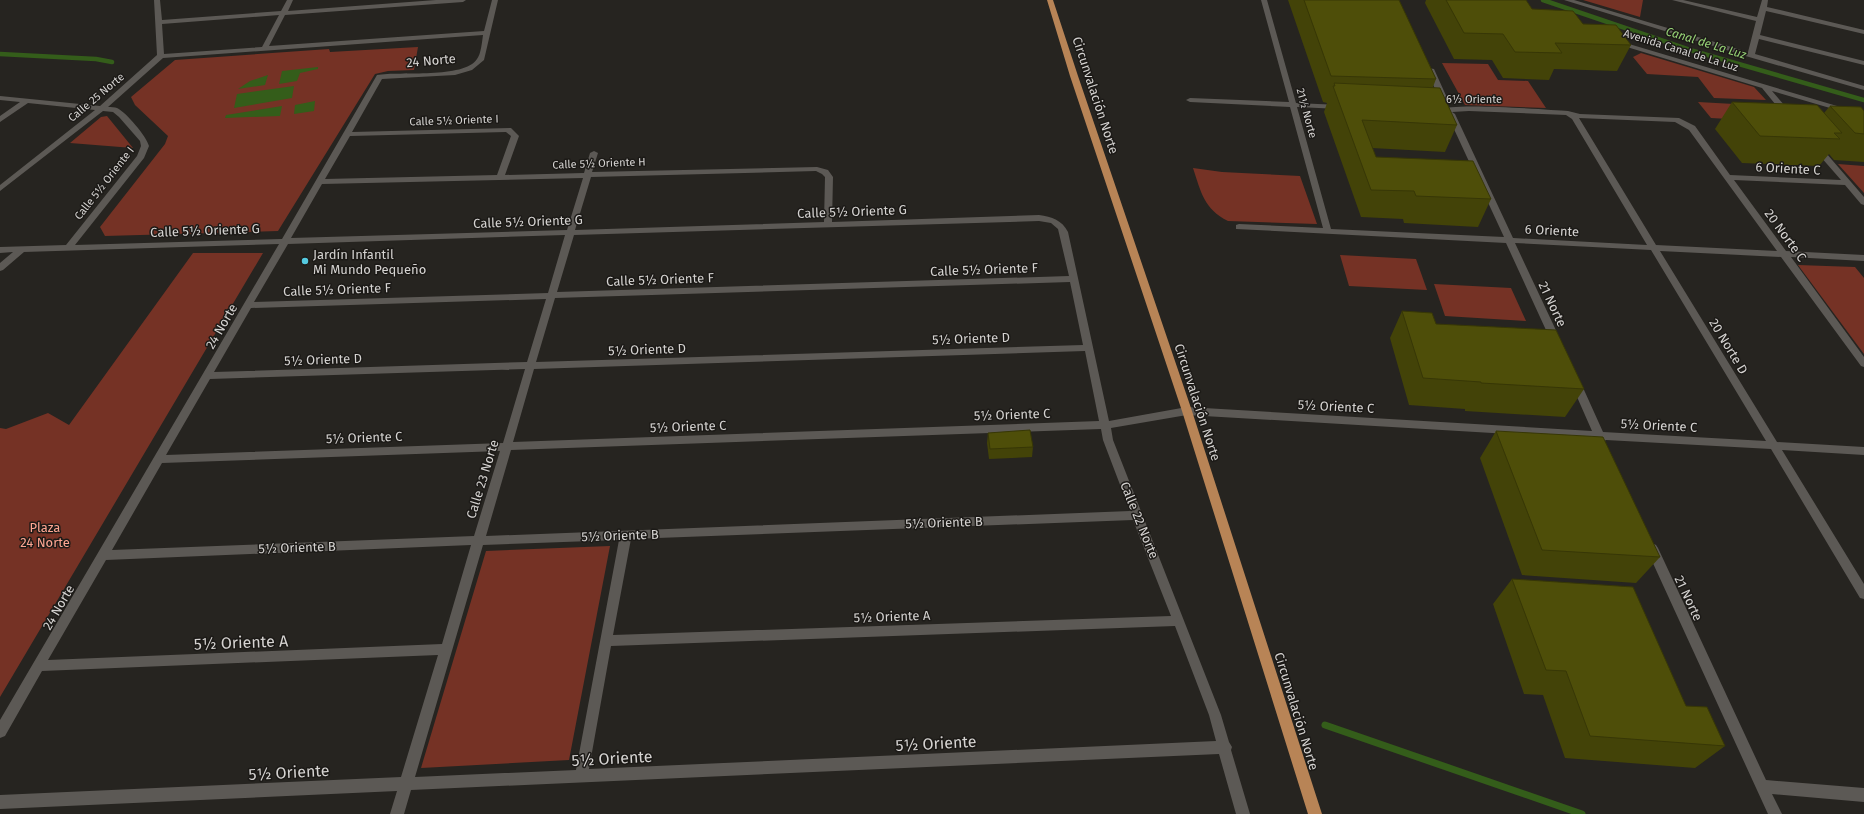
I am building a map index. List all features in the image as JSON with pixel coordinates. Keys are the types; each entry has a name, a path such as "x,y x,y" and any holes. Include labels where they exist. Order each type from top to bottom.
{"main road":[{"name":"Circunvalación Norte","path":"1050,0 1074,76 1187,411 1315,814"}],"street":[{"path":"157,0 161,56 487,33"},
{"path":"264,49 290,0"},
{"path":"158,22 462,0"},
{"name":"24 Norte","path":"0,732 380,77 455,73 470,69 480,60 495,0"},
{"name":"21½ Norte","path":"1264,0 1328,232"},
{"name":"Avenida Canal de La Luz","path":"1567,0 1751,56 1864,88"},
{"path":"1675,0 1760,20"},
{"path":"1751,56 1765,0"},
{"path":"1763,8 1864,32"},
{"path":"1756,36 1864,63"},
{"name":"Avenida Canal de La Luz","path":"1614,41 1864,116"},
{"name":"Calle 25 Norte","path":"0,188 102,108 161,56"},
{"name":"21 Norte","path":"1427,62 1560,348"},
{"path":"1765,87 1794,120"},
{"name":"Calle 5½ Oriente I","path":"0,98 115,110 122,115 142,137 145,146 141,156 68,248"},
{"path":"0,120 26,100"},
{"path":"1190,100 1347,107"},
{"name":"6½ Oriente","path":"1438,110 1469,109 1568,113 1580,116 1676,120 1684,123"},
{"name":"20 Norte D","path":"1568,113 1575,118 1864,594"},
{"name":"20 Norte C","path":"1684,123 1692,128 1864,364"},
{"name":"Calle 5½ Oriente I","path":"347,134 508,130 515,136 500,177"},
{"path":"1813,143 1864,202"},
{"name":"Calle 23 Norte","path":"397,814 594,153"},
{"name":"Calle 5½ Oriente H","path":"319,182 817,169 824,172 829,177 828,224"},
{"name":"6 Oriente C","path":"1728,177 1848,183"},
{"name":"Calle 5½ Oriente G","path":"0,250 285,240 570,233 1039,218 1057,222"},
{"name":"Calle 22 Norte","path":"1057,222 1064,232 1104,425 1226,747 1244,814"},
{"name":"6 Oriente","path":"1239,227 1864,258"},
{"path":"0,268 22,249"},
{"name":"Calle 5½ Oriente F","path":"248,305 1074,279"},
{"name":"5½ Oriente D","path":"207,376 1088,348"},
{"path":"1570,370 1606,450"},
{"name":"5½ Oriente C","path":"159,459 1104,425 1118,424 1187,411 1864,451"},
{"name":"5½ Oriente B","path":"103,555 1138,515"},
{"path":"581,776 626,534"},
{"name":"21 Norte","path":"1649,542 1775,814"},
{"name":"5½ Oriente A","path":"606,641 1179,620"},
{"name":"5½ Oriente A","path":"38,666 446,649"},
{"name":"5½ Oriente","path":"0,802 1226,747"},
{"path":"1762,786 1864,795"}],"green space":[{"path":"1583,0 1643,0 1640,17"},
{"path":"418,47 414,70 388,71 375,74 278,231 105,236 100,227 165,144 168,136 135,105 131,97 175,60 329,49 330,52"},
{"path":"1641,53 1754,87 1766,100 1714,98 1698,77 1647,74 1633,57"},
{"path":"1442,63 1488,64 1498,80 1528,81 1546,108 1465,105"},
{"path":"1698,102 1752,105 1765,121 1711,118"},
{"path":"107,116 133,148 70,143 101,117"},
{"path":"1838,164 1864,166 1864,193"},
{"path":"1193,168 1222,172 1300,176 1317,224 1228,221 1214,211 1204,199"},
{"name":"Plaza 24 Norte","path":"193,253 263,253 0,697 0,428 6,429 48,413 69,425"},
{"path":"1340,255 1416,259 1427,290 1349,286"},
{"path":"1798,265 1855,267 1864,278 1864,354"},
{"path":"1434,284 1511,288 1526,321 1445,316"},
{"path":"610,546 569,760 421,768 486,551"}],"shaded area":[{"path":"318,67 318,69 300,73 297,81 279,84 282,71"},
{"path":"268,75 265,85 238,89 250,81"},
{"path":"294,86 292,98 234,108 237,94"},
{"path":"315,101 314,111 294,114 295,105"},
{"path":"282,106 280,116 225,118 226,115"}],"building":[{"path":"1304,0 1399,0 1436,79 1331,76"},
{"path":"1446,0 1526,0 1532,9 1573,11 1583,24 1616,25 1631,45 1555,43 1562,53 1515,52 1503,34 1464,33"},
{"path":"1334,83 1440,88 1457,125 1362,120 1376,157 1473,161 1491,199 1416,196 1414,191 1371,190 1333,86 1335,86"},
{"path":"1732,102 1817,105 1842,133 1834,133 1840,139 1760,136"},
{"path":"1830,106 1861,107 1864,111 1864,134 1855,133"},
{"path":"1402,311 1432,313 1436,324 1556,330 1584,389 1423,378"},
{"path":"1030,430 1033,447 990,449 988,433"},
{"path":"1496,431 1603,437 1660,557 1542,550"},
{"path":"1512,579 1633,587 1686,706 1707,707 1725,746 1590,736 1566,671 1546,670"}],"waterway":[{"name":"Canal de La Luz","path":"1543,0 1690,50 1864,100"},
{"path":"0,54 96,59 112,62"},
{"path":"1325,725 1582,814"}],"place":[{"name":"Jardín Infantil Mi Mundo Pequeño","path":"305,261"}]}
